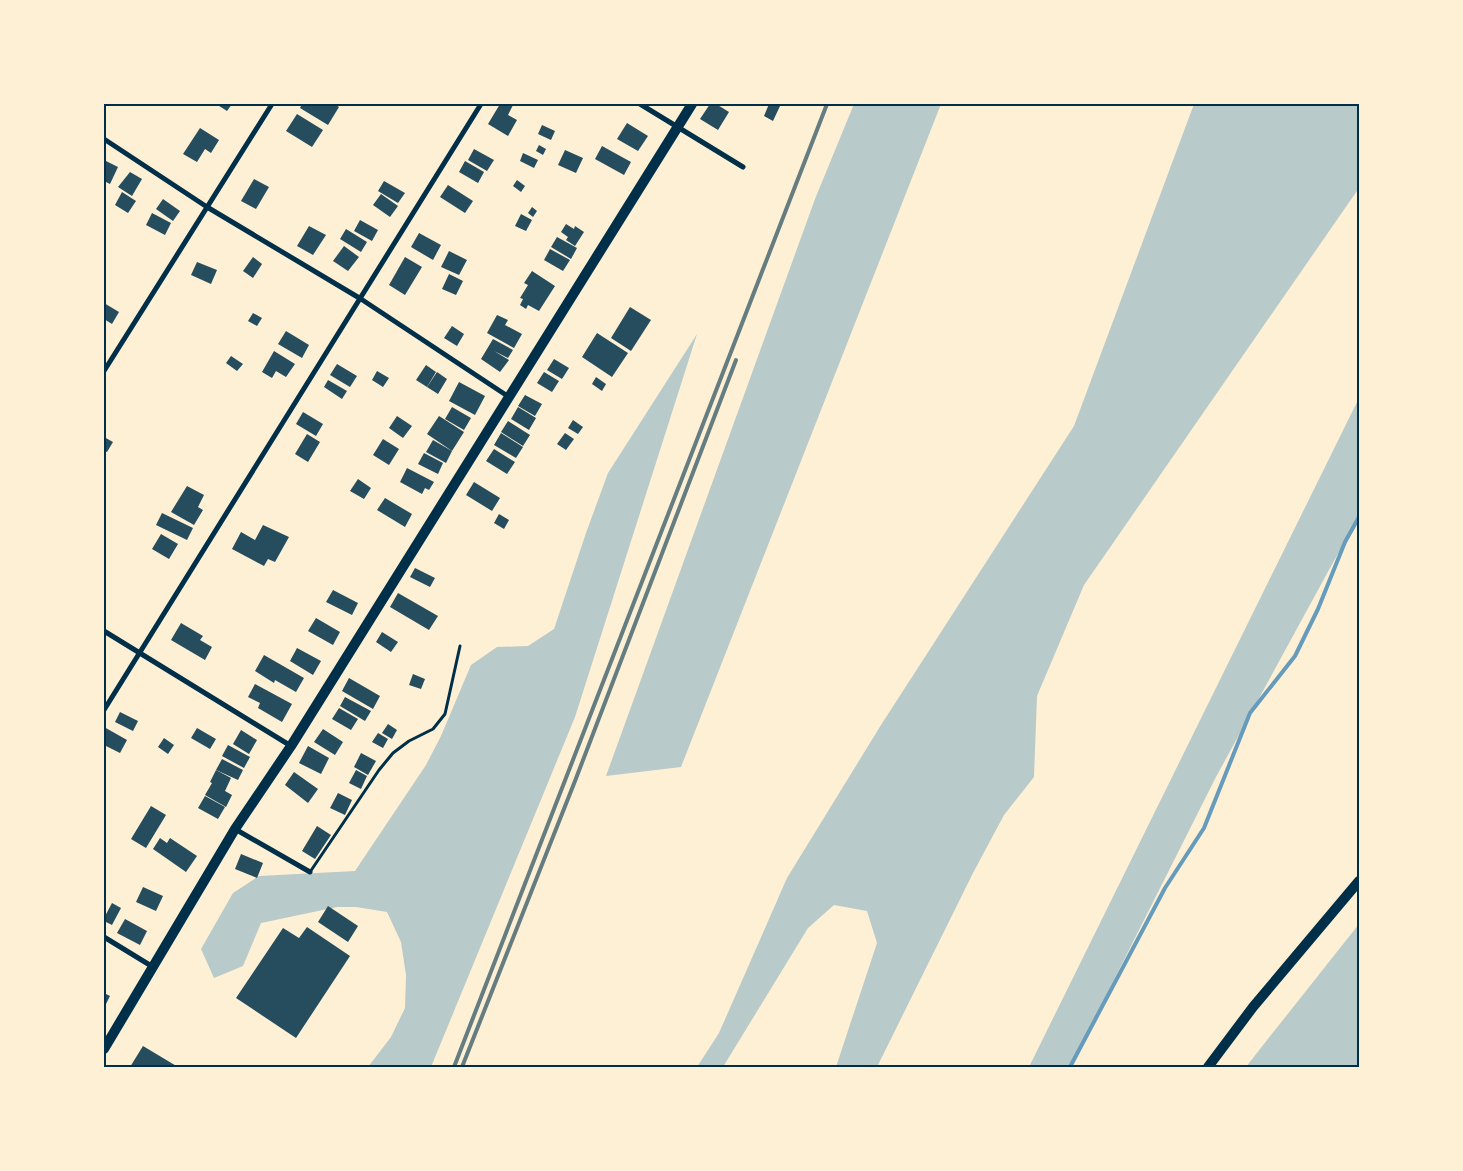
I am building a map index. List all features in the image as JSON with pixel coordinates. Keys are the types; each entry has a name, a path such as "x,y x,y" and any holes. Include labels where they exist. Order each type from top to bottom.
{"main road":[{"path":"104,1049 154,968 235,829 291,746 692,104"},
{"path":"1208,1067 1253,1007 1359,881"}],"street":[{"path":"104,371 272,104"},
{"path":"104,710 481,104"},
{"path":"640,104 743,167"},
{"path":"104,139 207,207 361,299 509,397"},
{"path":"104,631 291,746"},
{"path":"235,829 310,872"},
{"path":"104,938 154,968"}],"lane":[{"path":"310,872 388,759 409,741 433,729 445,714 460,646"}],"shaded area":[{"path":"854,104 941,104 681,767 606,776 815,199"},
{"path":"1194,104 1359,104 1359,188 1084,585 1037,696 1034,777 1004,815 973,873 877,1067 836,1067 877,943 867,911 834,905 808,928 723,1067 697,1067 719,1033 787,878 881,725 1074,426"},
{"path":"697,334 575,717 431,1067 368,1067 391,1037 405,1008 406,975 401,942 387,912 356,907 337,907 261,923 243,966 214,978 201,949 233,893 259,876 355,871 426,765 441,736 471,665 497,647 528,646 554,629 608,473"},
{"path":"1359,398 1359,515 1216,777 1070,1067 1029,1067"},
{"path":"1359,924 1359,1067 1246,1067 1260,1049"}],"building":[{"path":"216,104 232,104 227,111"},
{"path":"302,104 334,104 339,107 328,125 300,108"},
{"path":"500,104 513,105 508,115 517,120 508,136 488,124"},
{"path":"710,104 716,104 729,112 718,130 700,119"},
{"path":"769,104 780,106 773,121 764,116"},
{"path":"297,114 323,130 312,147 286,131"},
{"path":"627,123 648,136 638,151 617,139"},
{"path":"542,125 555,131 551,140 538,134"},
{"path":"200,128 219,140 211,153 205,149 197,162 183,154"},
{"path":"539,145 546,149 543,155 536,151"},
{"path":"602,146 631,162 624,175 595,159"},
{"path":"474,149 494,160 487,171 468,160"},
{"path":"565,150 583,158 576,173 558,165"},
{"path":"523,153 538,160 534,168 520,161"},
{"path":"104,160 118,167 110,184 104,181"},
{"path":"465,161 484,172 478,183 459,172"},
{"path":"130,172 142,179 132,196 118,187"},
{"path":"254,179 269,187 256,209 241,201"},
{"path":"517,180 525,186 521,192 513,186"},
{"path":"384,181 405,193 398,203 378,191"},
{"path":"448,185 473,201 465,213 440,197"},
{"path":"122,192 136,201 128,213 115,205"},
{"path":"381,194 398,206 390,217 373,205"},
{"path":"163,199 180,211 173,221 156,209"},
{"path":"532,207 537,211 533,217 528,213"},
{"path":"152,213 171,223 165,235 146,225"},
{"path":"521,214 532,220 526,231 515,226"},
{"path":"360,220 378,230 372,241 354,231"},
{"path":"566,224 574,229 575,226 584,232 575,246 566,240 568,237 561,232"},
{"path":"309,226 326,235 313,255 297,246"},
{"path":"346,229 367,242 361,252 340,239"},
{"path":"419,233 441,245 433,260 411,247"},
{"path":"557,237 577,248 571,259 551,247"},
{"path":"344,246 359,257 348,271 333,261"},
{"path":"550,249 570,260 563,271 544,260"},
{"path":"449,251 467,260 459,275 441,267"},
{"path":"253,257 262,264 253,278 243,271"},
{"path":"405,257 422,267 405,295 389,285"},
{"path":"197,262 217,270 211,284 191,275"},
{"path":"532,271 555,286 539,311 528,305 526,309 520,305 523,299 520,298 528,285 524,283"},
{"path":"449,274 463,281 456,295 442,289"},
{"path":"104,303 119,312 112,324 104,319"},
{"path":"630,307 651,320 631,351 611,338"},
{"path":"253,313 262,318 257,326 248,321"},
{"path":"497,315 508,320 505,325 522,334 514,348 487,333"},
{"path":"452,326 464,334 457,346 444,338"},
{"path":"286,331 309,345 302,358 278,344"},
{"path":"597,333 628,353 612,377 582,357"},
{"path":"493,339 513,350 508,358 494,351 509,360 500,372 481,359"},
{"path":"274,351 295,364 286,377 276,371 272,378 262,372"},
{"path":"231,356 243,364 237,371 226,363"},
{"path":"554,359 569,368 562,379 547,370"},
{"path":"337,364 357,376 350,387 330,375"},
{"path":"426,365 436,372 427,387 416,380"},
{"path":"377,371 389,378 383,387 372,380"},
{"path":"437,372 447,379 438,394 427,387"},
{"path":"544,372 559,381 552,392 537,383"},
{"path":"596,377 606,384 602,391 592,384"},
{"path":"328,380 347,391 342,399 324,387"},
{"path":"459,382 485,396 475,415 449,401"},
{"path":"525,395 542,404 535,416 518,406"},
{"path":"452,407 471,418 464,430 445,419"},
{"path":"518,407 536,418 529,430 511,419"},
{"path":"303,412 323,424 316,436 296,424"},
{"path":"397,416 412,426 403,438 389,428"},
{"path":"439,416 464,432 452,451 427,434"},
{"path":"573,420 583,427 578,434 568,428"},
{"path":"508,421 530,435 523,446 501,432"},
{"path":"501,433 523,447 516,458 494,445"},
{"path":"565,433 574,439 566,450 557,444"},
{"path":"307,434 320,442 308,462 295,454"},
{"path":"104,437 113,442 107,452 104,451"},
{"path":"383,439 399,449 389,465 373,455"},
{"path":"433,440 452,451 446,463 426,452"},
{"path":"494,449 515,462 507,474 486,461"},
{"path":"424,453 443,463 438,474 418,464"},
{"path":"407,468 434,482 429,490 425,488 422,494 400,482"},
{"path":"358,479 371,488 364,499 350,491"},
{"path":"474,482 500,498 492,511 466,495"},
{"path":"187,486 204,495 198,507 203,510 194,525 171,512"},
{"path":"385,498 412,514 405,527 377,510"},
{"path":"162,513 193,528 187,540 156,525"},
{"path":"499,514 509,520 504,529 494,523"},
{"path":"263,525 289,537 275,562 268,559 264,566 232,549 241,532 255,540"},
{"path":"161,534 178,544 169,559 152,549"},
{"path":"415,568 435,578 430,587 410,577"},
{"path":"333,590 358,603 352,615 326,602"},
{"path":"398,593 438,616 429,630 390,607"},
{"path":"316,618 340,632 333,645 308,631"},
{"path":"181,623 203,636 200,640 212,647 205,660 171,640"},
{"path":"382,632 398,642 391,652 376,642"},
{"path":"297,648 321,661 313,675 290,661"},
{"path":"264,655 304,678 296,692 275,680 274,683 255,671"},
{"path":"413,674 425,679 421,689 409,685"},
{"path":"349,678 380,696 373,709 342,691"},
{"path":"255,684 292,704 282,722 258,708 260,703 248,697"},
{"path":"345,697 371,711 365,721 340,706"},
{"path":"339,708 358,719 351,730 332,719"},
{"path":"120,712 138,721 133,731 115,722"},
{"path":"388,724 397,730 392,739 382,733"},
{"path":"104,727 127,740 120,753 104,745"},
{"path":"197,728 216,739 210,749 191,738"},
{"path":"323,729 343,742 335,755 314,742"},
{"path":"241,730 257,740 249,754 233,744"},
{"path":"378,733 388,739 383,748 372,742"},
{"path":"164,738 174,745 168,754 158,747"},
{"path":"228,745 250,757 244,768 222,756"},
{"path":"308,746 329,758 321,774 299,763"},
{"path":"361,753 376,761 368,775 354,767"},
{"path":"222,759 243,770 238,780 216,770"},
{"path":"216,770 231,778 225,791 232,795 226,807 205,795 212,783 210,782"},
{"path":"356,770 367,776 361,789 349,783"},
{"path":"294,772 318,789 308,803 285,785"},
{"path":"338,793 352,800 345,815 330,808"},
{"path":"205,796 225,807 218,819 198,808"},
{"path":"151,806 166,815 146,848 131,839"},
{"path":"317,826 331,835 315,859 302,851"},
{"path":"160,838 167,843 170,838 197,856 186,872 153,849"},
{"path":"241,854 263,863 257,878 235,869"},
{"path":"143,887 163,896 156,911 136,902"},
{"path":"112,903 121,908 112,925 104,921 104,918"},
{"path":"328,906 358,926 348,942 318,922"},
{"path":"125,919 147,931 140,945 117,933"},
{"path":"307,927 350,956 296,1038 236,998 283,928 299,938"},
{"path":"104,993 110,996 104,1008"},
{"path":"143,1046 178,1067 130,1067"}],"waterway":[{"path":"1070,1067 1165,888 1204,828 1250,713 1295,656 1318,609 1345,542 1359,517"}],"railway":[{"path":"454,1067 827,104"},
{"path":"462,1067 575,781 736,360"}]}
